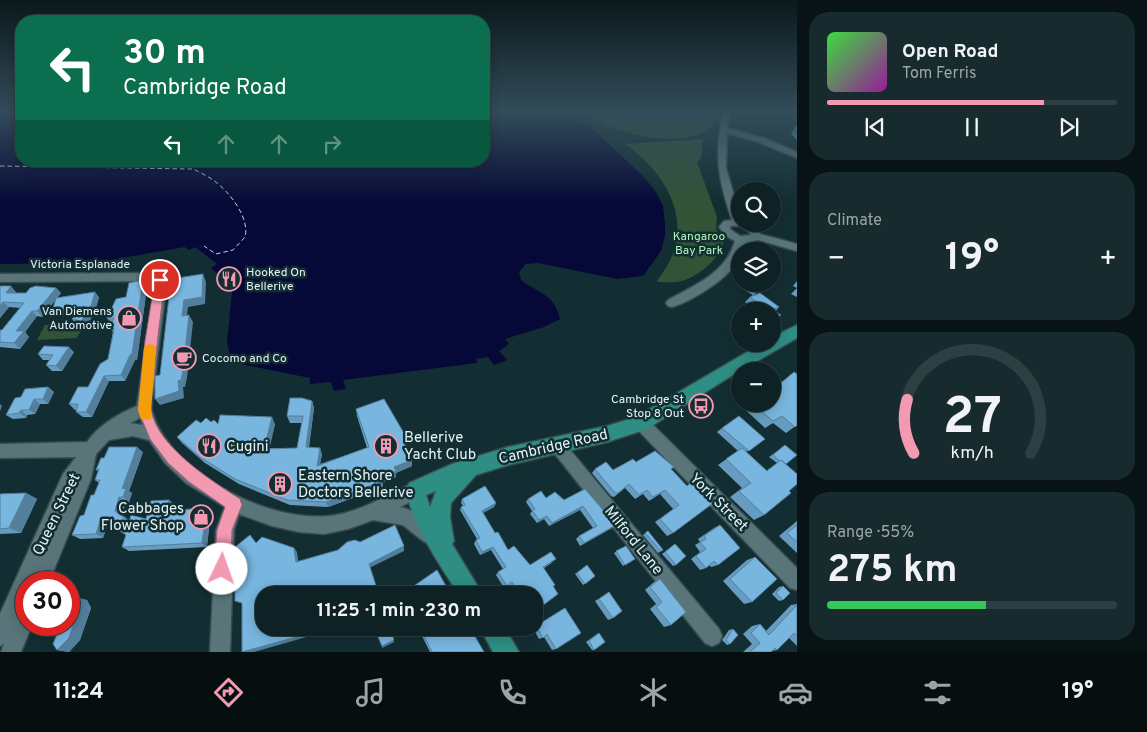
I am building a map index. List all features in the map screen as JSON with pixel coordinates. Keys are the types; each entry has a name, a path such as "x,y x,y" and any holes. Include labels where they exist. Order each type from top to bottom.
{"main road":[{"name":"Cambridge Road","path":"416,490 438,478 473,466 556,444 607,434 641,423 722,373 797,331"},
{"path":"445,550 438,512 440,501 450,487 473,466"},
{"path":"416,490 419,508 467,586"},
{"path":"497,636 507,652"}],"street":[{"path":"722,142 720,157 722,177 731,200"},
{"path":"767,142 797,155"},
{"path":"731,223 724,227 731,235 741,239 751,239 756,236 797,248"},
{"path":"755,232 756,236"},
{"path":"672,303 723,272 733,261 741,239"},
{"name":"Victoria Esplanade","path":"0,278 147,277 159,279"},
{"name":"Cambridge Road","path":"159,279 161,284 151,341 144,410 155,435 181,467 208,488 235,505 268,518 302,524 325,525 343,522 416,490"},
{"name":"Queen Street","path":"0,636 69,480 97,442 125,418 144,410"},
{"name":"York Street","path":"641,423 797,581"},
{"path":"0,451 97,442 134,429 155,435"},
{"name":"Queen Street","path":"45,571 97,442"},
{"name":"Milford Lane","path":"556,444 712,636"},
{"path":"220,652 224,530 235,505"},
{"path":"371,511 407,517 420,526 445,550"},
{"path":"11,652 17,636"}],"green space":[{"name":"Kangaroo Bay Park","path":"703,142 701,158 697,162 717,217 716,229 724,241 718,254 708,266 696,275 679,282 657,281 668,265 677,238 674,206 660,178 650,165 625,144"},
{"path":"70,324 84,327 76,338 37,340 45,325"}],"shaded area":[{"path":"0,142 15,142 15,167 490,167 490,142 607,142 643,176 656,192 663,206 665,223 665,236 661,251 643,276 617,279 538,263 526,264 519,272 521,280 550,299 560,319 544,327 505,339 509,344 499,351 507,360 494,365 488,357 476,359 477,363 343,380 346,389 334,391 331,382 310,384 310,378 240,364 230,355 227,343 232,291 230,283 236,279 224,270 218,274 211,268 217,264 195,247 189,250 185,247 94,263 0,264"}],"building":[{"path":"203,274 202,297 184,300 182,316 189,315 183,371 181,380 178,381 179,391 155,399 155,376 160,375 171,279"},
{"path":"143,280 132,354 121,375 104,376 86,412 76,412 78,404 69,404 78,387 88,387 100,364 108,359 114,329 111,330 114,324 111,324 114,318 107,318 116,299 126,297 129,283"},
{"path":"0,286 11,286 6,293 26,293 30,288 36,286 56,288 37,311 32,311 16,331 24,331 14,343 0,342 0,330 24,303 3,302 0,306"},
{"path":"95,292 90,310 81,321 72,319 84,306 52,312 56,298"},
{"path":"760,293 772,302 757,302 750,297"},
{"path":"44,346 69,347 56,366 46,365 53,355 38,354"},
{"path":"794,372 797,374 797,425 795,427 782,416 773,421 762,412 781,412 782,382"},
{"path":"48,387 43,399 34,399 29,410 21,410 19,413 6,415 15,398 21,397 25,389"},
{"path":"290,398 302,398 312,401 306,447 320,448 317,466 369,447 356,409 384,399 405,435 407,443 405,444 412,460 394,467 396,471 381,477 383,481 326,502 287,500 235,479 200,457 177,437 196,420 201,423 206,418 211,422 214,420 218,424 220,415 272,417 264,449 297,448 303,416 287,416"},
{"path":"739,416 765,439 749,451 722,428"},
{"path":"785,445 797,455 786,464 773,455"},
{"path":"109,447 137,447 122,489 126,488 123,497 119,497 115,511 129,522 131,515 146,519 151,501 169,500 167,511 203,508 206,513 202,543 122,547 126,535 101,518 96,534 72,535 80,516 84,515 91,495 94,495 100,480 95,480 99,469 96,470 101,458 104,458"},
{"path":"742,448 767,471 781,460 797,474 797,484 789,491 791,493 764,515 739,491 751,483 726,459"},
{"path":"655,451 674,467 671,469 687,486 692,482 712,504 673,533 660,519 679,505 665,490 653,497 647,490 639,495 629,484 618,493 615,493 595,469 606,462 613,470 633,459 636,462"},
{"path":"485,486 496,503 482,511 495,533 498,532 508,550 514,546 530,565 551,552 556,559 543,567 555,585 553,586 558,594 543,605 543,586 514,586 512,582 507,586 498,572 506,567 493,547 482,552 476,540 480,538 461,507 465,505 462,499"},
{"path":"585,489 616,525 584,543 579,536 597,526 583,506 552,523 547,516 539,520 532,510 535,509 528,499 541,491 546,498 555,492 564,500"},
{"path":"26,493 9,528 0,529 0,494"},
{"path":"395,525 404,546 369,564 376,586 255,586 255,636 300,636 242,652 242,603 235,601 235,547 250,535 256,543 262,537 294,548 296,562 338,550 347,542 355,540 360,542"},
{"path":"720,525 740,548 718,565 714,561 706,568 696,556 706,549 700,542 706,539 704,536"},
{"path":"797,525 797,542 787,533"},
{"path":"648,531 663,550 661,551 645,533"},
{"path":"675,544 686,556 676,565 665,552"},
{"path":"626,546 635,559 625,565 616,551"},
{"path":"755,557 777,579 752,602 730,579"},
{"path":"587,565 595,576 585,584 577,573"},
{"path":"437,570 446,586 414,586"},
{"path":"660,579 686,612 671,625 656,607 662,602 650,587"},
{"path":"783,586 790,593 783,600 776,593"},
{"path":"609,592 622,611 613,618 599,599"},
{"path":"797,605 797,636 794,633 777,650 775,648 771,652 750,652 760,643 751,633 760,624 769,635"},
{"path":"565,608 581,633 556,649 547,634 543,638 542,636 543,622"},
{"path":"733,629 738,635 730,644 726,640"},
{"path":"599,633 605,642 594,650 589,641"},
{"path":"56,636 70,636 57,650 53,644"},
{"path":"378,636 393,636 394,640 382,646"},
{"path":"424,636 475,636 484,652 432,652"}],"ferry route":[{"path":"0,166 15,166"},
{"path":"64,167 193,169 205,175 222,188 233,200 242,215 246,230 245,237 233,250 216,254 204,246"}],"slow traffic":[{"path":"146,414 144,410 150,348"}],"place":[{"name":"Hooked On Bellerive","path":"229,279"},
{"name":"Van Diemens Automotive","path":"129,318"},
{"name":"Cocomo and Co","path":"184,358"},
{"name":"Cambridge St Stop 8 Out","path":"701,406"},
{"name":"Cugini","path":"209,446"},
{"name":"Bellerive Yacht Club","path":"386,446"},
{"name":"Eastern Shore Doctors Bellerive","path":"280,484"},
{"name":"Cabbages Flower Shop","path":"201,517"}],"route":[{"path":"160,280 161,286 151,341 144,410 148,423 155,435 181,467 208,488 235,505 224,530 222,569"}]}
